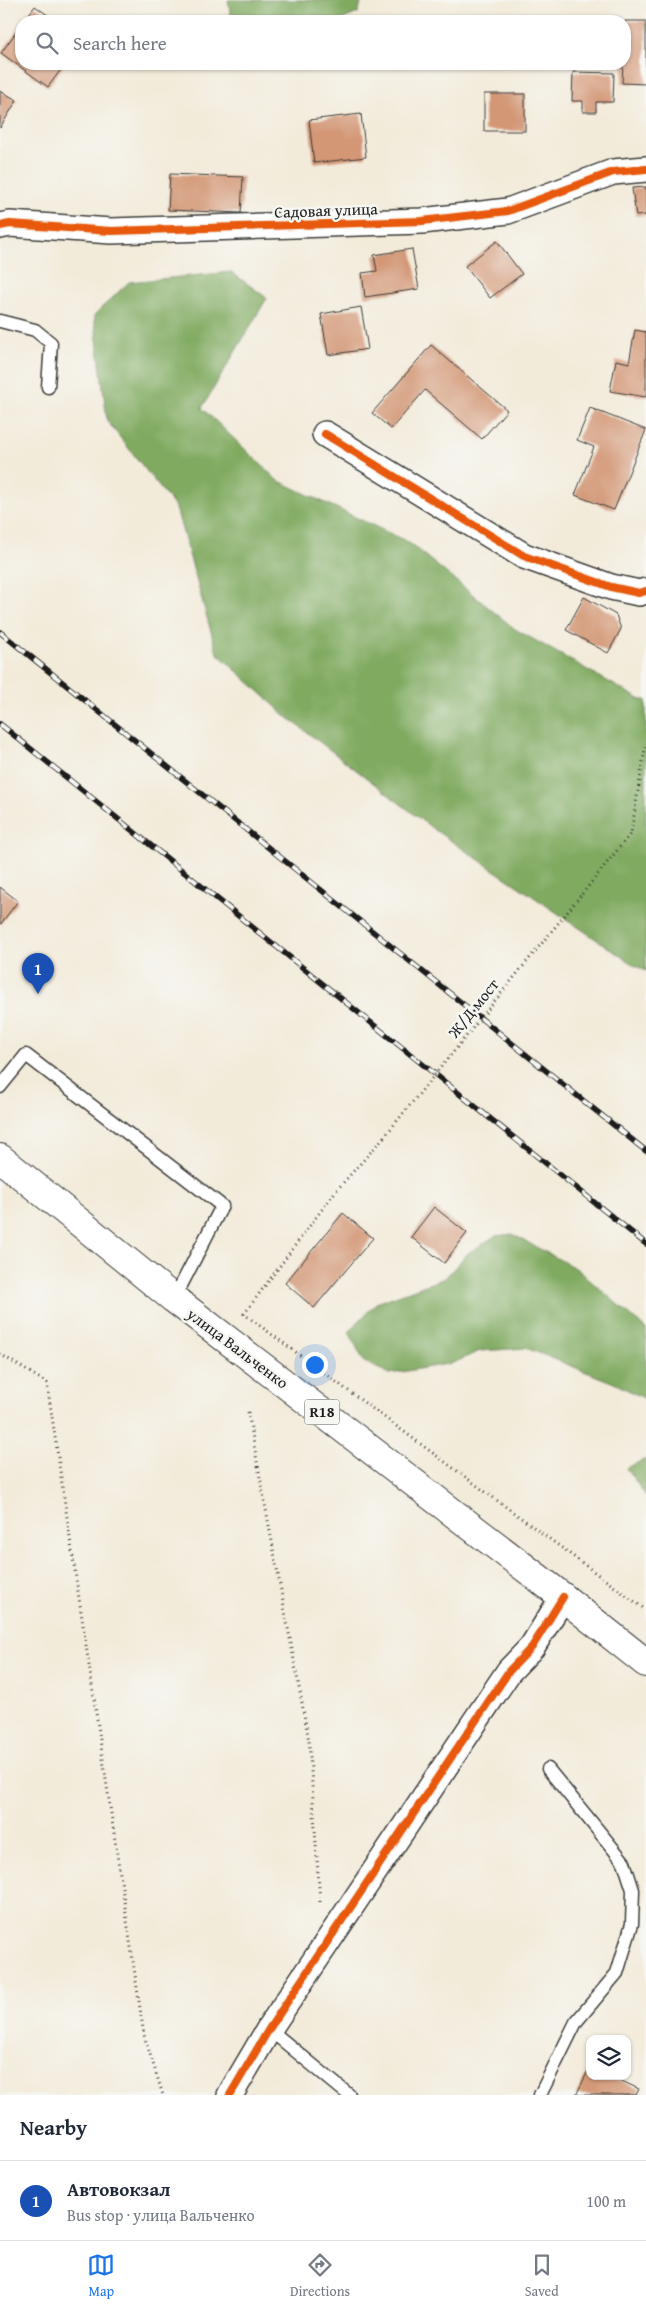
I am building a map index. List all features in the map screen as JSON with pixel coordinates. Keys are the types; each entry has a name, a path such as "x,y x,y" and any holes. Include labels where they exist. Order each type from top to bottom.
{"main road":[{"name":"улица Вальченко","path":"0,1158 174,1299 563,1597 646,1663"}],"street":[{"name":"Садовая улица","path":"0,226 10,224 111,231 422,221 508,211 613,172 646,169"},
{"path":"325,434 524,556 611,587 639,593 646,591"},
{"path":"230,2095 269,2029 509,1672 532,1647 563,1597"}],"lane":[{"path":"0,321 36,330 51,343 48,387"},
{"path":"0,1087 26,1055 222,1206 174,1299"},
{"path":"540,2095 576,2022 616,1973 632,1924 633,1890 624,1862 548,1769"},
{"path":"269,2029 349,2095"}],"path":[{"path":"0,1354 47,1383 144,2035 162,2095"},
{"path":"248,1412 309,1741 323,1950"}],"green space":[{"path":"228,0 362,0 358,13 353,15 231,15"},
{"path":"231,272 267,298 202,408 277,480 408,542 515,629 641,700 646,700 646,971 634,965 432,828 287,717 217,653 176,508 107,421 94,315 129,282"},
{"path":"512,1234 577,1269 646,1329 646,1399 614,1383 526,1348 480,1351 453,1363 390,1374 364,1362 349,1332 376,1303 445,1278 467,1254 495,1236"},
{"path":"646,1459 646,1496 626,1468"}],"building":[{"path":"35,6 48,15 28,15"},
{"path":"631,21 646,21 646,84 622,83 623,70 631,70"},
{"path":"15,33 15,63 1,53"},
{"path":"24,70 61,70 48,87"},
{"path":"573,72 614,73 613,102 596,102 596,112 583,112 583,101 572,101"},
{"path":"0,91 17,100 0,128"},
{"path":"484,94 525,94 525,131 484,131"},
{"path":"361,114 366,157 314,163 309,120"},
{"path":"170,174 243,177 241,213 168,210"},
{"path":"646,187 646,215 636,216 632,188"},
{"path":"497,241 522,274 490,298 465,266"},
{"path":"412,249 419,289 365,297 362,273 377,271 374,255"},
{"path":"361,307 368,349 328,355 321,314"},
{"path":"635,330 646,332 646,397 610,391 616,360 629,363"},
{"path":"431,345 507,410 482,439 425,390 391,429 372,413"},
{"path":"590,408 646,430 614,510 575,495 594,447 577,440"},
{"path":"584,597 616,615 621,629 608,653 566,630"},
{"path":"0,887 18,901 0,925"},
{"path":"434,1207 467,1233 444,1263 411,1237"},
{"path":"343,1213 373,1238 314,1308 285,1283"},
{"path":"586,2075 586,2080 620,2080 639,2089 636,2095 576,2095"}],"railway":[{"path":"0,632 646,1151"},
{"path":"0,724 646,1244"}],"cycle path":[{"path":"0,226 10,224 111,231 422,221 508,211 613,172 646,169"},
{"path":"325,434 524,556 611,587 639,593 646,591"},
{"path":"230,2095 269,2029 509,1671 532,1647 563,1597"}],"place":[{"name":"Автовокзал","path":"38,994"}]}
